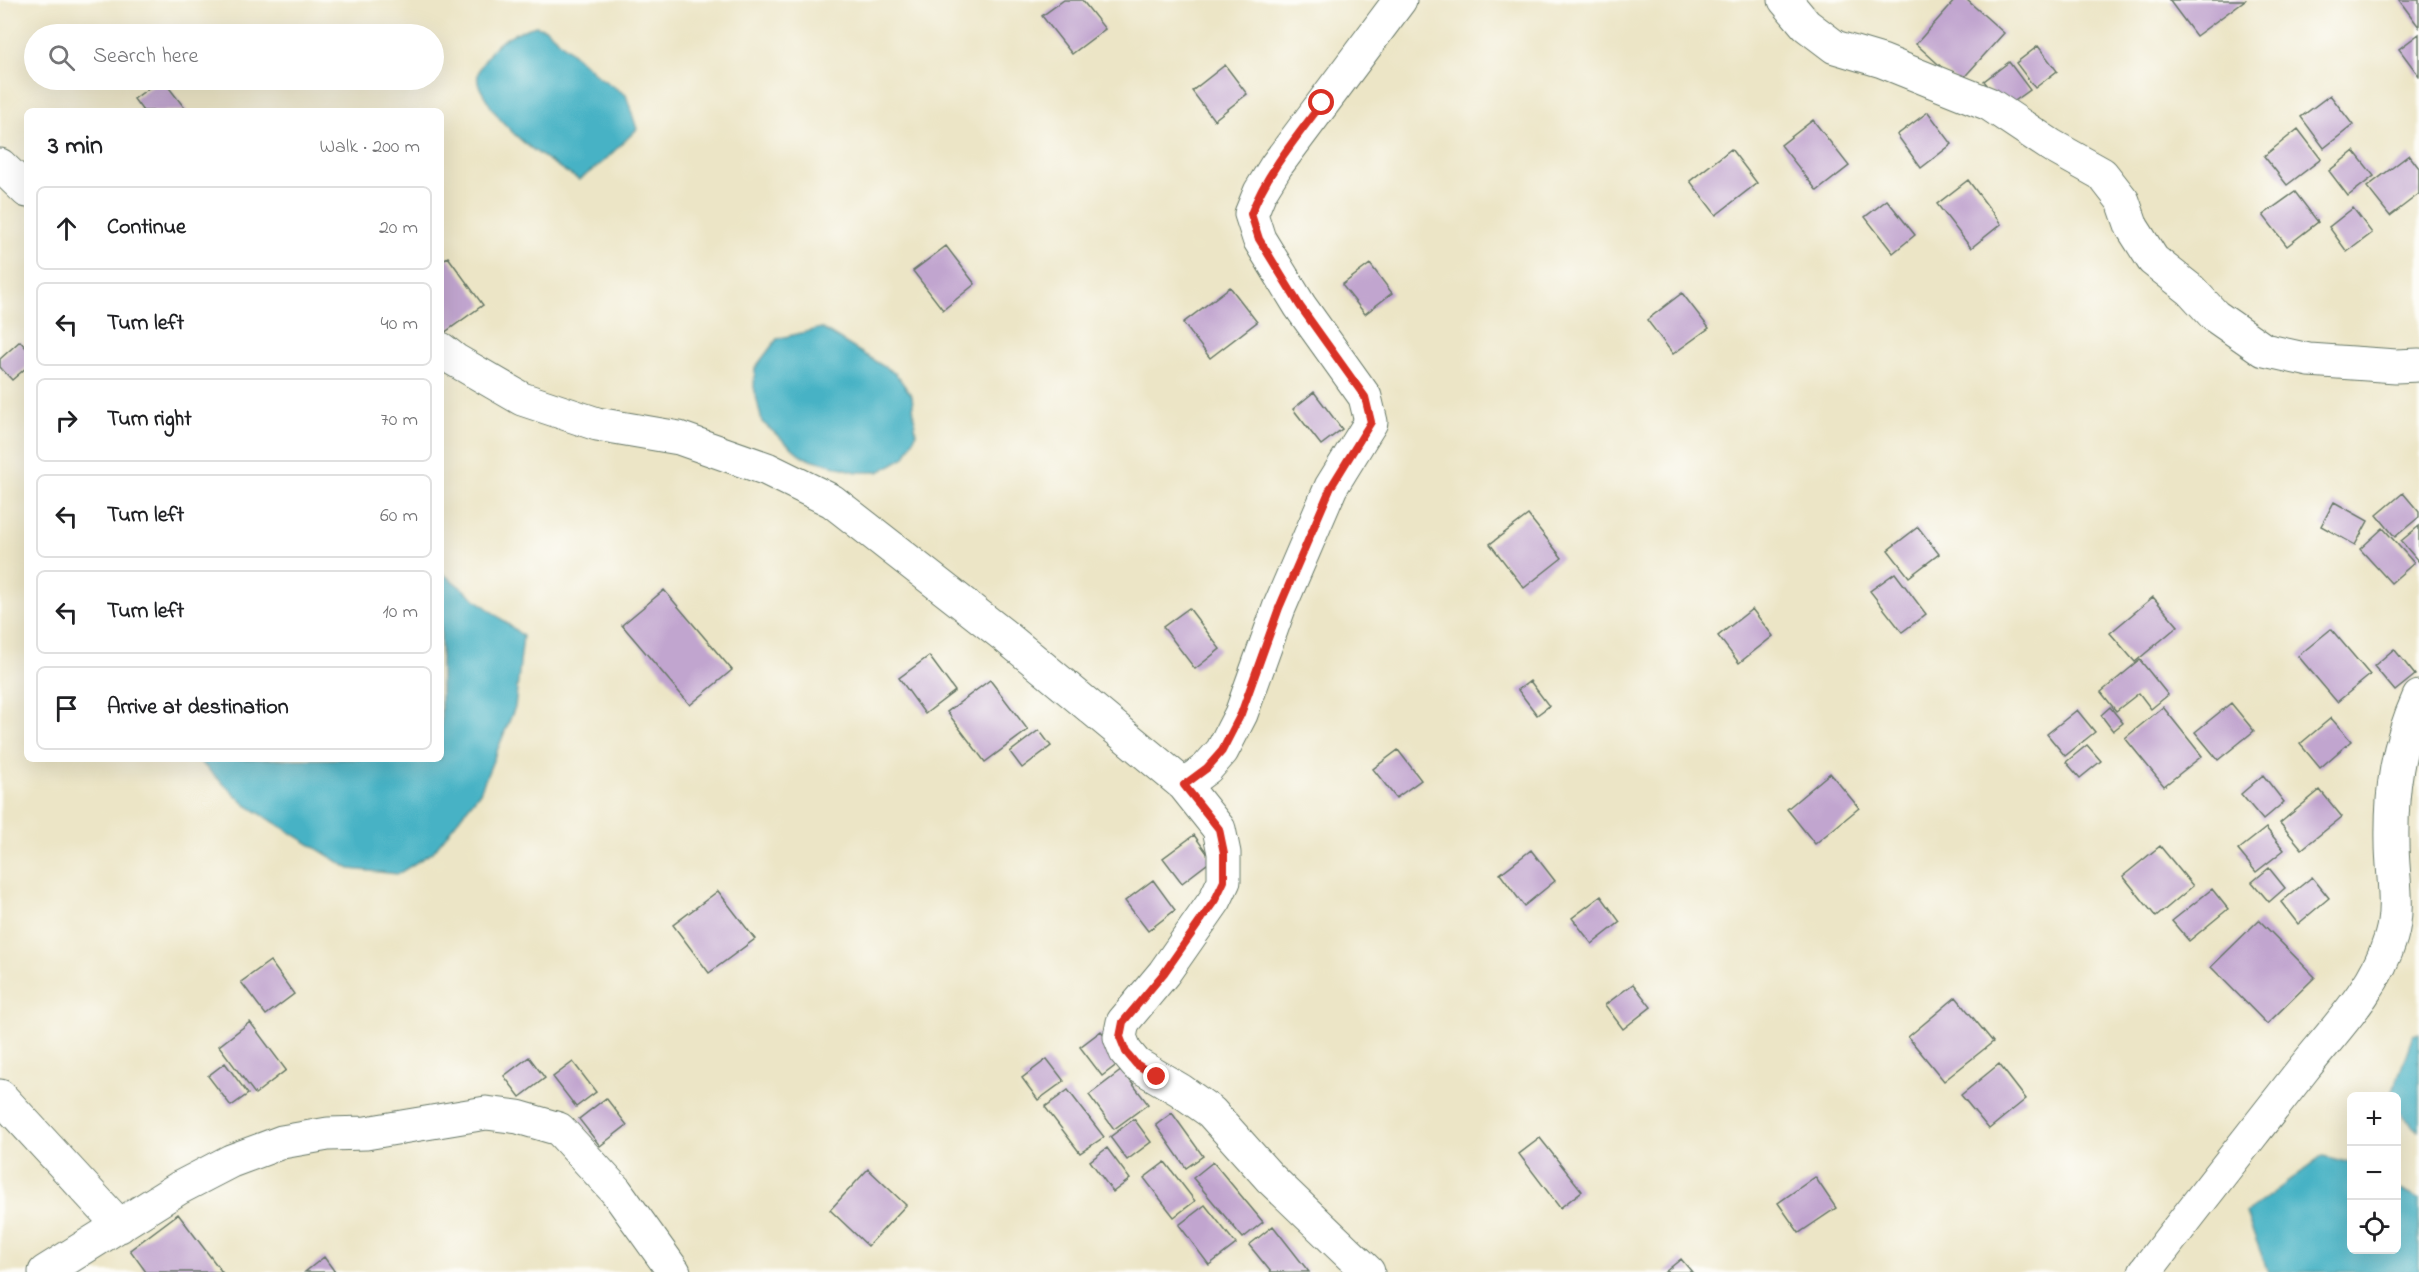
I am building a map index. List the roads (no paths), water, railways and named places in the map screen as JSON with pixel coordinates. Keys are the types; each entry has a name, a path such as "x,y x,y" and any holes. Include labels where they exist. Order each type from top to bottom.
{"street":[{"path":"1184,785 1207,768 1227,741 1241,714 1279,608 1331,487 1371,422 1365,397 1300,306 1259,239 1251,214 1260,192 1276,166 1400,0"},
{"path":"1785,0 1806,25 1835,47 1882,61 1989,104 2052,146 2102,174 2123,201 2132,227 2154,260 2191,290 2215,316 2264,350 2309,360 2396,366 2419,365"},
{"path":"0,165 24,188"},
{"path":"444,351 522,399 597,424 679,438 767,469 832,501 1006,637 1184,785 1219,829 1224,853 1224,881 1215,900 1164,973 1123,1022 1120,1037 1126,1052 1136,1064 1180,1090 1210,1112 1270,1179 1368,1272"},
{"path":"2145,1272 2224,1167 2360,999 2380,964 2391,936 2397,892 2392,845 2395,770 2419,697"},
{"path":"0,1096 120,1226"},
{"path":"45,1272 179,1188 231,1161 282,1142 328,1134 366,1133 486,1113 518,1116 559,1130 616,1191 674,1272"}],"water":[{"path":"536,26 546,29 599,77 626,95 637,129 603,162 579,180 525,144 513,133 492,109 478,84 480,68 497,45 515,33"},
{"path":"821,328 896,374 912,396 916,434 905,457 879,472 857,472 803,457 762,422 754,387 755,368 777,339"},
{"path":"444,574 523,636 515,707 480,792 433,852 398,874 350,869 246,805 200,762 444,762"},
{"path":"2419,1033 2419,1131 2401,1115 2401,1092 2392,1092 2413,1035"},
{"path":"2323,1156 2347,1162 2347,1254 2401,1254 2401,1190 2419,1199 2419,1272 2268,1272 2246,1213"}]}
